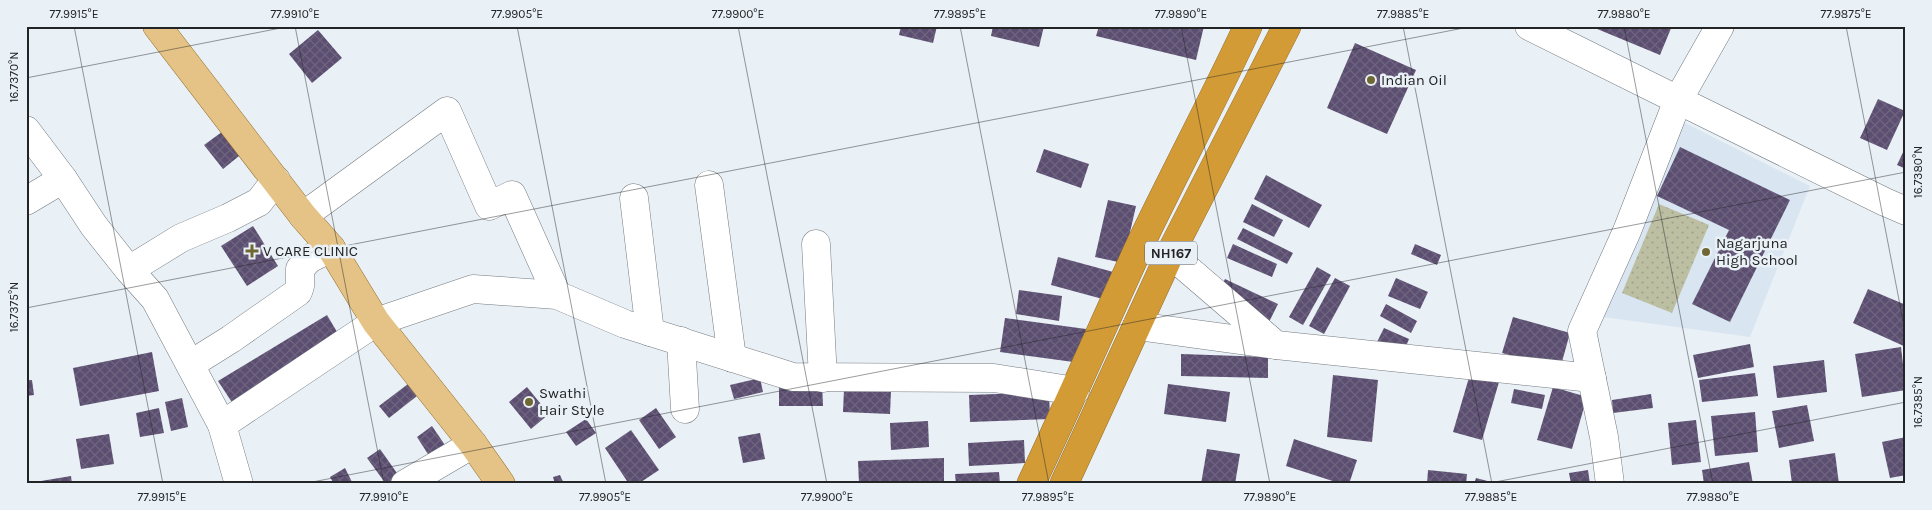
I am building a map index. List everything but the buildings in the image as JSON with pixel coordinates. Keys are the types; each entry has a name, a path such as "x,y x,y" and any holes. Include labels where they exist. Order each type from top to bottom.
{"highway":[{"name":"NH167","path":"1031,484 1142,241 1215,97 1248,26"},
{"name":"NH167","path":"1064,484 1170,254 1287,26"}],"main road":[{"path":"158,26 303,216 331,248 376,322 473,444 501,484"}],"street":[{"path":"1529,26 1906,211"},
{"path":"1610,484 1604,437 1582,331 1627,231 1678,100 1720,26"},
{"path":"303,216 447,111 489,206 512,195 558,295"},
{"path":"26,130 63,179 94,226 129,270 156,298 222,425 239,484"},
{"path":"26,202 63,179"},
{"path":"129,270 181,238 228,218 258,202 276,180"},
{"path":"709,185 732,358"},
{"path":"634,198 650,332"},
{"path":"816,244 823,378"},
{"path":"191,364 231,339 298,292 300,269 309,258 331,248"},
{"path":"1170,254 1276,345"},
{"path":"222,425 376,322 473,289 558,295 625,324 793,377 994,378 1075,390"},
{"path":"1137,326 1276,345 1592,378"},
{"path":"681,341 685,409"},
{"path":"405,484 473,444"}],"shaded area":[{"name":"Nagarjuna High School","path":"1679,120 1810,186 1750,337 1603,317"}],"green space":[{"path":"1659,204 1709,225 1672,313 1622,293"}],"place":[{"name":"Indian Oil","path":"1371,80"},
{"name":"V CARE CLINIC","path":"252,251"},
{"name":"Nagarjuna High School","path":"1706,252"},
{"name":"Swathi Hair Style","path":"529,402"}]}
